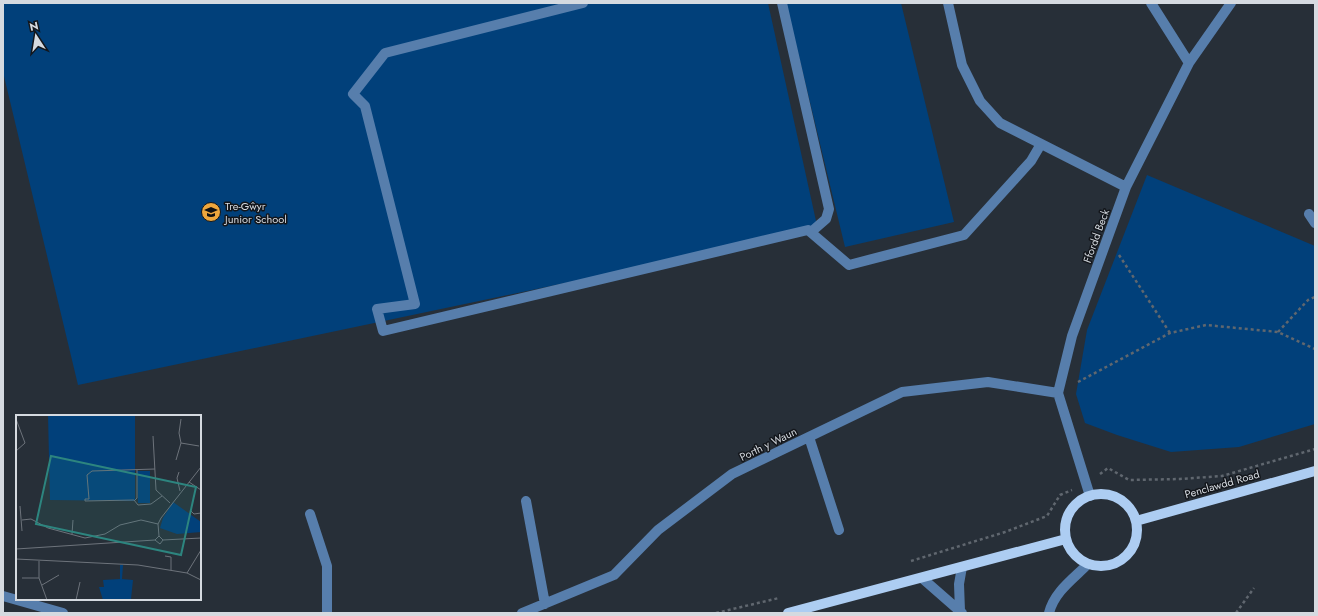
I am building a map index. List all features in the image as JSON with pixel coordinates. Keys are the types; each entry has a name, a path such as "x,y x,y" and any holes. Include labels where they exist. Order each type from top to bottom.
{"main road":[{"name":"Penclawdd Road","path":"1136,521 1315,471"},
{"path":"1102,494 1113,496 1123,502 1131,510 1136,521 1137,532 1135,543 1129,553 1121,561 1111,565 1099,566 1088,564 1078,558 1070,549 1066,539 1065,528 1067,518 1073,508 1080,501 1090,496 1102,494"},
{"path":"788,613 1066,539"}],"street":[{"path":"583,3 385,53 353,94 365,106 415,304 377,309 383,331 808,230 849,265 964,235 1030,161 1041,144"},
{"path":"782,3 829,209 826,219 811,232"},
{"path":"948,3 962,65 980,101 1000,123 1126,187"},
{"path":"1151,3 1189,62"},
{"name":"Ffordd Beck","path":"1058,393 1072,336 1126,187 1189,62 1231,3"},
{"path":"1309,214 1315,223"},
{"name":"Porth y Waun","path":"522,613 614,575 658,530 732,474 902,392 988,382 1058,393"},
{"path":"1058,393 1090,496"},
{"path":"809,437 839,530"},
{"path":"526,501 545,604"},
{"path":"310,514 327,566 327,613"},
{"path":"1049,613 1051,603 1059,592 1088,564"},
{"path":"961,612 959,584 962,567"},
{"path":"922,578 961,612"},
{"path":"3,596 16,600"},
{"path":"17,600 62,613"}],"path":[{"path":"1108,239 1170,333"},
{"path":"1278,332 1308,300 1315,297"},
{"path":"1058,393 1170,333 1206,325 1278,332 1315,349"},
{"path":"908,563 1005,532 1047,516 1060,495 1086,484 1108,468 1129,480 1180,479 1215,476 1315,449"},
{"path":"1236,613 1254,588"},
{"path":"716,613 782,597"}],"shaded area":[{"path":"3,3 768,3 818,230 78,385 3,72"},
{"path":"786,3 901,3 954,222 845,247"},
{"path":"1147,175 1315,246 1315,424 1239,447 1171,452 1085,423 1076,394 1087,330"}],"place":[{"name":"Tre-Gŵyr Junior School","path":"211,212"}]}
